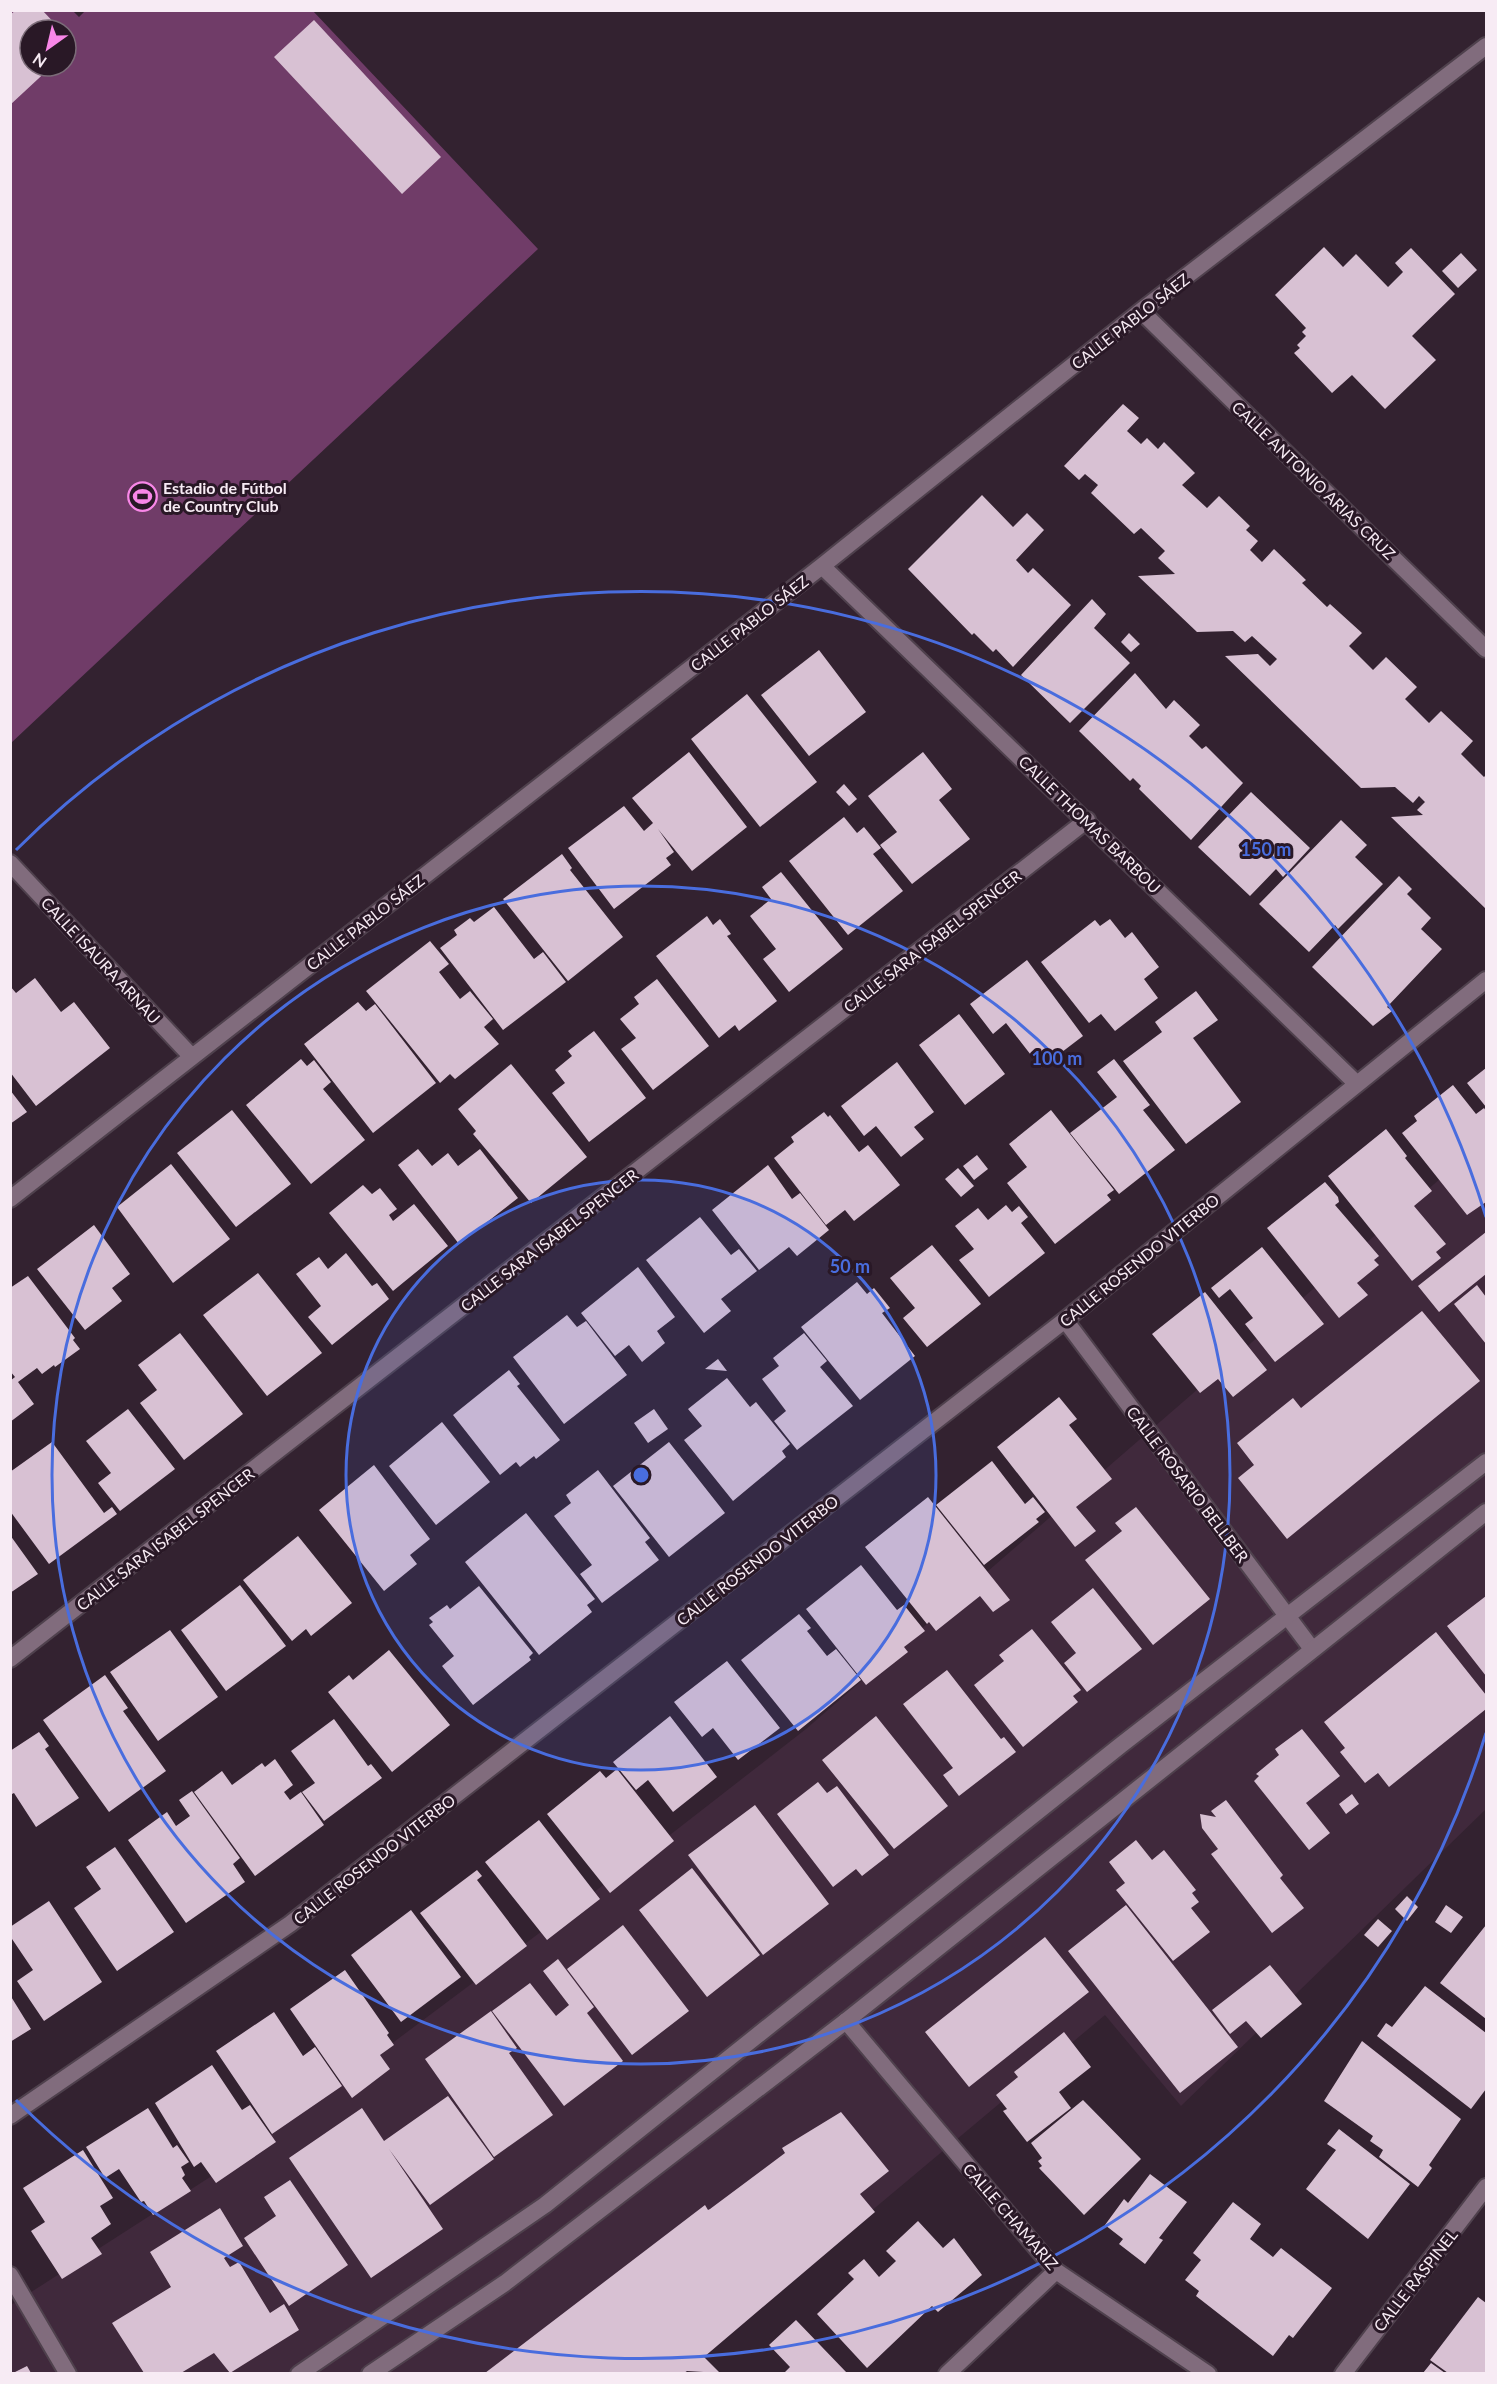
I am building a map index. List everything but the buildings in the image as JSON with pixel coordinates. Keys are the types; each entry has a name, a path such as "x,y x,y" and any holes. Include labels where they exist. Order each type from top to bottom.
{"street":[{"name":"CALLE PABLO SÁEZ","path":"10,1199 822,566 1141,311 1486,46"},
{"name":"CALLE ANTONIO ARIAS CRUZ","path":"1141,311 1486,650"},
{"name":"CALLE THOMAS BARBOU","path":"822,566 1087,820 1357,1084"},
{"name":"CALLE SARA ISABEL SPENCER","path":"10,1659 1087,820"},
{"name":"CALLE ISAURA ARNAU","path":"10,863 192,1057"},
{"name":"CALLE ROSENDO VITERBO","path":"10,2116 290,1924 1065,1320 1486,980"},
{"name":"CALLE ROSARIO BELLBER","path":"1065,1320 1312,1649"},
{"path":"299,2373 545,2205 1121,1744 1486,1462"},
{"path":"370,2373 505,2283 846,2021 1486,1512"},
{"name":"CALLE CHAMARIZ","path":"846,2021 1056,2271 1208,2373"},
{"name":"CALLE RASPINEL","path":"1343,2373 1486,2187"},
{"path":"947,2373 1056,2271"},
{"path":"10,2275 68,2373"}],"shaded area":[{"name":"Estadio de Fútbol de Country Club","path":"86,10 313,11 538,249 11,743 11,11 73,11 79,17"},
{"path":"1486,1139 1486,1809 1181,2106 1105,2015 678,2373 11,2374 11,2305 235,2161 666,1838 806,1729"}],"place":[{"name":"Estadio de Fútbol de Country Club","path":"142,496"}]}
